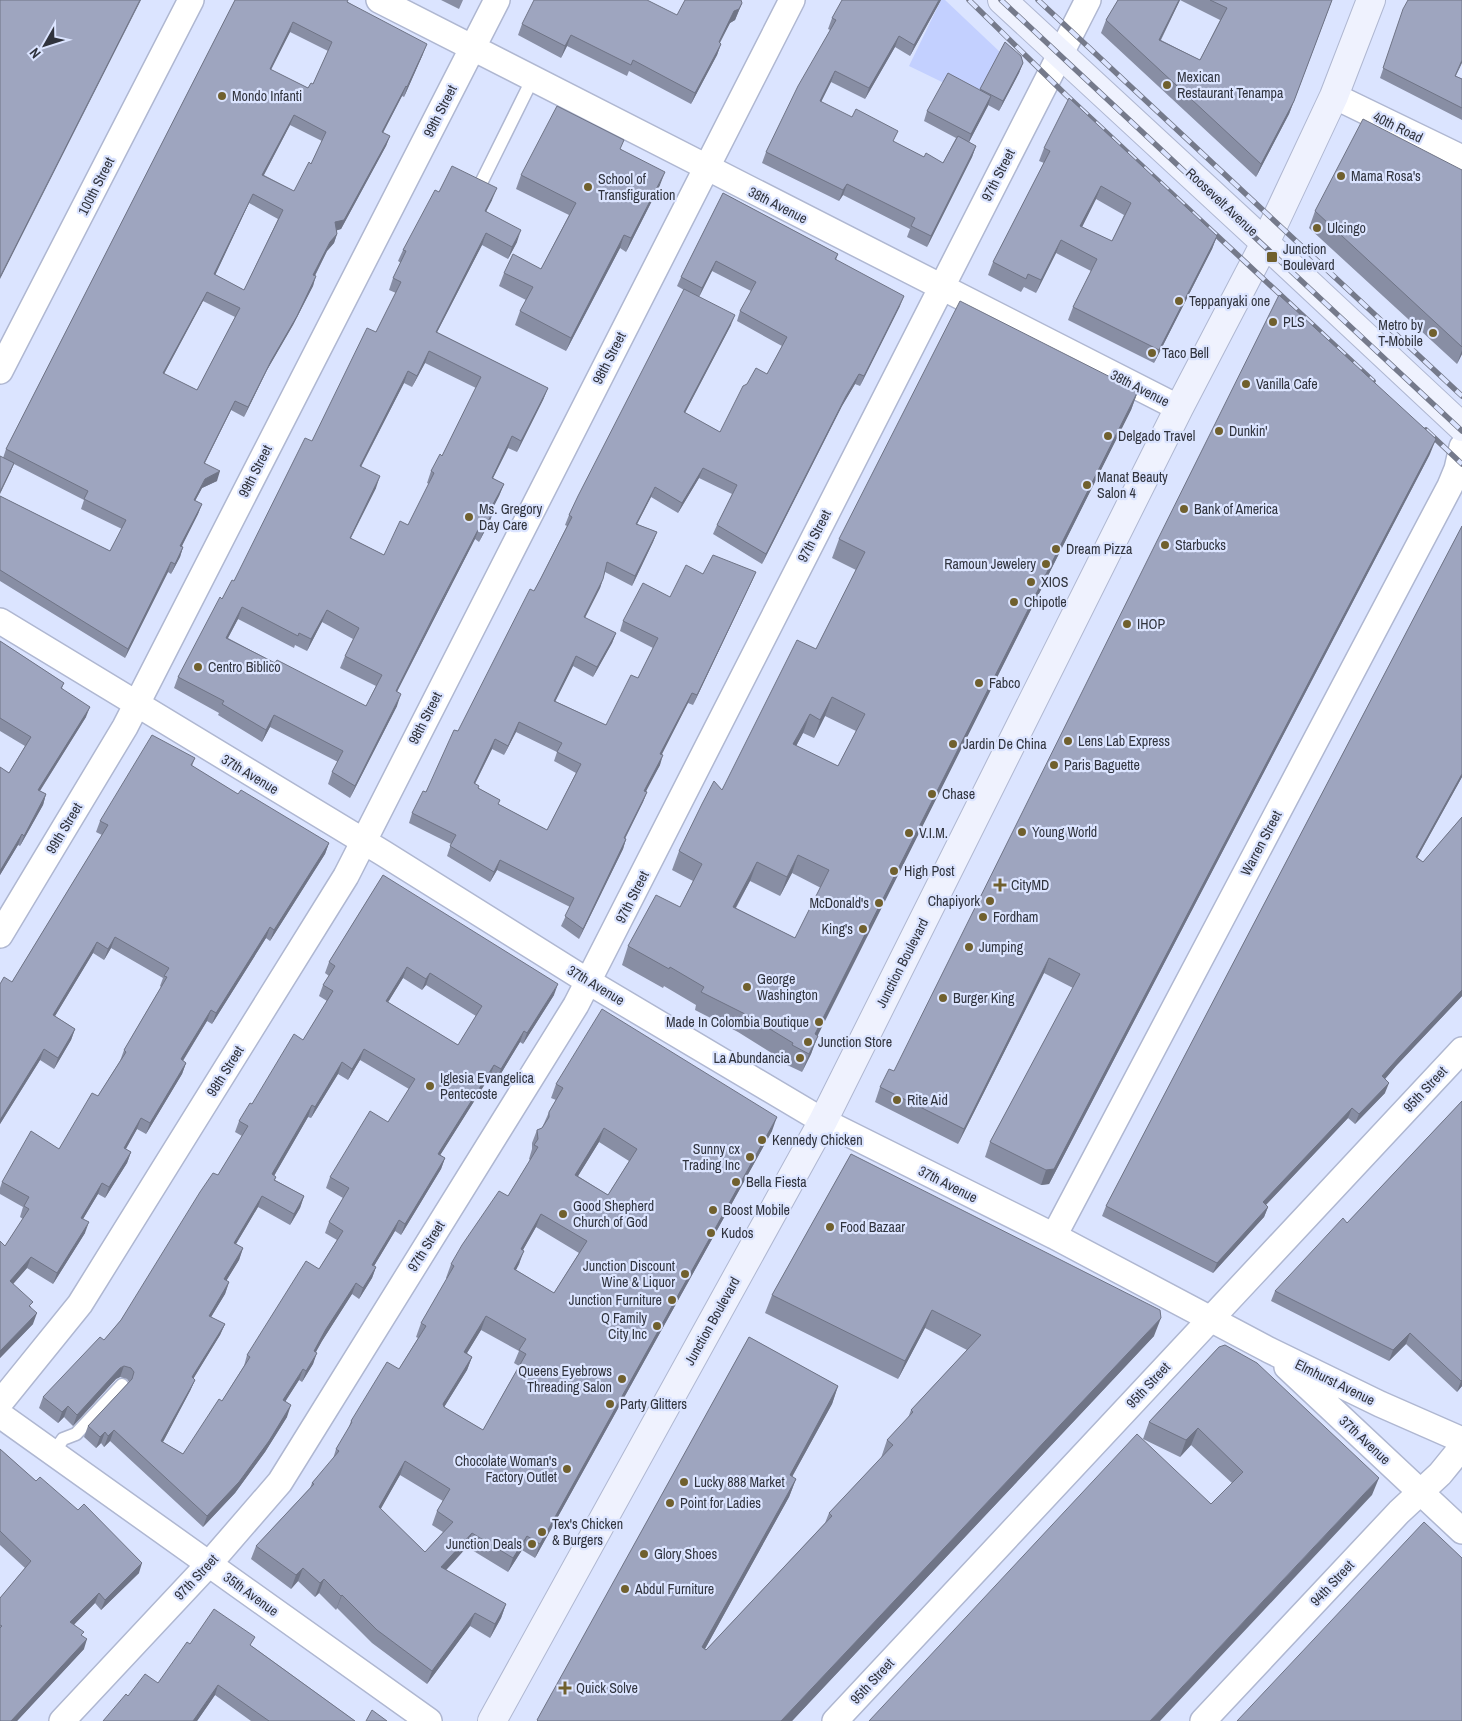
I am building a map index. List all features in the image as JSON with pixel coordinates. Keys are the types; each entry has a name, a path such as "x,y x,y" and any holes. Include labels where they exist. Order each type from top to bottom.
{"main road":[{"name":"Roosevelt Avenue","path":"1002,0 1266,242 1462,427"},
{"name":"Junction Boulevard","path":"492,1721 823,1121 1179,408 1266,242 1334,96 1371,0"}],"street":[{"name":"100th Street","path":"0,371 191,0"},
{"name":"38th Avenue","path":"379,0 532,80 1179,408"},
{"name":"99th Street","path":"0,935 124,727 497,0"},
{"name":"98th Street","path":"0,1403 80,1304 346,876 792,0"},
{"name":"97th Street","path":"62,1721 209,1564 280,1482 589,982 940,287 1088,0"},
{"name":"40th Road","path":"1334,96 1462,158"},
{"name":"Warren Street","path":"1054,1236 1450,486 1457,469 1462,447"},
{"name":"37th Avenue","path":"0,620 135,705 363,841 589,982 823,1121 1054,1236 1210,1317"},
{"name":"95th Street","path":"835,1721 1210,1317 1462,1050"},
{"name":"Elmhurst Avenue","path":"1210,1317 1269,1350 1380,1404 1462,1440"},
{"name":"37th Avenue","path":"1269,1350 1462,1531"},
{"name":"35th Avenue","path":"0,1415 429,1721"},
{"name":"94th Street","path":"1203,1721 1420,1492 1440,1474 1462,1447"}],"lane":[{"path":"482,181 532,80"},
{"path":"53,1453 64,1439 76,1434 122,1385"}],"shaded area":[{"path":"941,0 945,0 1001,53 977,99 909,66"}],"building":[{"path":"0,0 140,0 0,277"},
{"path":"235,0 348,0 347,2 427,44 407,87 382,132 390,136 344,220 335,222 337,234 330,242 313,275 316,276 297,316 271,361 248,407 235,401 204,463 220,471 205,479 194,500 202,504 180,546 183,547 175,564 171,562 128,649 0,570 0,496 110,551 126,520 84,499 88,491 6,449","holes":["293,22 332,42 313,84 311,83 308,88 270,69","294,115 326,132 311,164 309,162 294,191 262,175","253,194 283,210 244,290 214,274","207,292 240,308 197,390 163,373"]},
{"path":"534,0 647,0 677,15 685,0 741,0 742,3 739,9 734,11 719,42 721,44 695,93 633,60 631,65 571,35 565,46 522,24"},
{"path":"842,0 939,0 914,45 899,36 869,88 835,71 820,101 852,117 856,109 898,131 893,141 924,157 926,153 943,163 958,136 976,146 931,236 911,226 915,218 847,184 843,190 766,152 798,86 836,20 832,18"},
{"path":"1118,0 1179,0 1159,40 1200,60 1227,8 1210,0 1332,0 1294,101 1261,164 1106,20"},
{"path":"1408,0 1462,0 1462,60 1455,76 1462,79 1462,108 1383,68 1403,9"},
{"path":"1005,42 1021,56 1023,63 1003,101 980,89"},
{"path":"948,73 991,96 971,134 927,111"},
{"path":"1069,98 1217,236 1159,350 1073,307 1097,259 1061,240 1041,280 1028,274 1026,279 993,262 1050,151 1044,148","holes":["1101,186 1131,203 1112,241 1080,226"]},
{"path":"557,106 624,140 620,149 665,172 631,238 624,235 571,338 520,311 533,287 504,273 513,254 541,269 576,203 521,175"},
{"path":"1363,119 1462,170 1462,347 1315,211"},
{"path":"452,166 497,188 485,211 521,230 512,247 486,233 436,332 548,388 521,441 512,436 492,478 504,484 491,508 494,509 484,530 479,528 437,609 396,691 401,694 355,786 332,772 343,751 274,715 266,730 222,704 224,701 178,677 220,597 222,599 232,580 234,581 305,438 312,441 367,328 376,332 401,282 393,278 406,251 403,250 435,190 439,192","holes":["429,351 481,377 442,456 440,454 431,471 434,473 408,525 400,521 384,555 350,538 380,476 360,466 408,371 417,376","242,607 298,636 299,633 311,639 327,610 359,628 345,656 382,675 366,706 277,660 275,663 226,638"]},
{"path":"723,193 838,254 835,259 904,296 864,376 859,374 846,396 766,554 717,525 737,485 703,468 682,503 655,487 636,524 657,532 635,576 607,562 603,579 584,617 616,633 597,667 576,656 554,701 606,725 631,675 638,678 658,638 623,621 643,583 670,597 686,565 703,574 713,555 756,572 697,695 692,693 660,754 663,755 644,791 647,792 583,929 565,916 574,898 500,860 494,872 450,846 456,835 412,813 423,791 426,792 454,730 458,731 530,589 534,591 541,578 572,517 569,515 578,496 684,289 735,315 684,412 720,432 743,386 747,384 756,368 767,374 787,337 740,311 756,282 716,261 702,288 681,277","holes":["519,722 562,743 557,752 581,764 547,830 498,804 500,800 478,788 479,786 474,783 495,739 508,746"]},
{"path":"1279,295 1436,439 1054,1169 1046,1170 990,1142 1080,974 1049,958 964,1129 880,1087 889,1069 894,1071"},
{"path":"960,301 1138,391 815,1034 818,1036 809,1054 745,1014 701,992 704,987 628,946 656,895 680,907 702,864 679,851 714,781 722,790 797,640 816,649 865,552 839,539","holes":["832,697 865,714 838,766 793,744 810,714 820,720","798,855 829,870 795,938 733,907 757,862 787,877"]},
{"path":"0,456 14,463 0,492"},
{"path":"1462,526 1462,774 1416,857 1423,862 1462,817 1462,990 1382,1076 1389,1083 1359,1114 1352,1108 1263,1202 1268,1207 1217,1263 1106,1206"},
{"path":"0,641 64,683 61,688 90,707 38,790 46,794 24,836 22,834 0,871 0,767 9,773 31,737 0,718"},
{"path":"152,735 195,758 191,765 238,794 241,790 329,843 274,930 270,927 216,1013 211,1010 181,1059 186,1063 150,1123 141,1118 124,1148 131,1152 109,1187 102,1183 81,1218 89,1222 57,1273 31,1257 10,1281 33,1302 29,1306 37,1313 0,1351 0,1241 5,1246 29,1209 24,1206 29,1197 2,1182 31,1131 59,1149 92,1093 98,1096 126,1052 124,1050 167,977 164,976 169,968 115,937 108,949 97,942 53,1015 75,1029 58,1058 44,1049 0,1120 0,984 4,977 12,982 108,825 100,821"},
{"path":"383,875 558,984 527,1033 524,1031 501,1069 494,1065 438,1154 445,1158 405,1224 399,1220 372,1265 376,1267 363,1288 356,1283 326,1329 314,1351 317,1353 306,1371 303,1369 283,1400 291,1405 269,1441 239,1482 207,1516 114,1430 108,1436 105,1432 100,1437 88,1426 132,1379 134,1372 131,1368 124,1366 120,1368 77,1415 68,1406 62,1412 43,1397 100,1337 104,1340 121,1320 200,1192 213,1173 218,1175 248,1126 239,1121 250,1103 252,1104 294,1034 303,1040 333,991 323,985 335,966 329,962","holes":["407,967 426,979 430,973 482,1006 458,1045 386,1001","364,1049 415,1079 388,1122 370,1111 330,1177 349,1188 329,1222 343,1231 319,1269 306,1261 247,1355 250,1357 222,1401 219,1399 183,1454 161,1441 195,1380 192,1377 225,1324 209,1316 229,1282 224,1279 243,1248 234,1243 262,1196 294,1214 304,1196 274,1180 276,1177 272,1174 312,1105 315,1107 342,1062 352,1069"]},
{"path":"602,1009 777,1117 540,1544 527,1536 513,1558 472,1533 441,1567 506,1604 495,1624 475,1613 432,1671 377,1630 324,1579 320,1583 303,1568 296,1575 256,1546 314,1484 312,1483 339,1451 336,1449 351,1421 387,1362 399,1369 426,1326 421,1323 454,1266 451,1264 462,1245 499,1191 508,1196 538,1147 534,1145 538,1139 537,1130 542,1128 549,1117 549,1112 563,1088 556,1084","holes":["604,1128 637,1149 608,1195 575,1175","541,1214 587,1241 554,1293 514,1269 524,1251 521,1249","486,1316 526,1339 519,1350 526,1354 483,1430 444,1407 443,1404 472,1357 464,1352","405,1461 450,1489 437,1511 453,1522 425,1552 379,1507"]},
{"path":"1462,1101 1461,1381 1410,1333 1393,1350 1275,1291 1343,1218 1347,1223"},
{"path":"851,1154 1160,1310 1161,1318 781,1721 538,1721 749,1337 838,1386 790,1475 796,1479 702,1647 706,1650 832,1516 829,1513 893,1445 887,1440 913,1412 911,1410 981,1335 932,1310 905,1361 772,1295"},
{"path":"1225,1345 1257,1363 1379,1478 1150,1721 869,1721 1137,1434 1211,1504 1243,1472 1198,1428 1186,1440 1149,1422 1219,1347"},
{"path":"0,1449 36,1481 40,1477 78,1510 84,1504 142,1563 105,1600 99,1593 70,1622 84,1632 81,1635 87,1639 11,1721 0,1721 0,1628 2,1626 0,1625 0,1598 31,1561 0,1531"},
{"path":"1424,1522 1462,1558 1462,1721 1237,1721"},
{"path":"214,1609 255,1637 250,1645 355,1721 269,1721 218,1685 193,1721 103,1721 126,1694 128,1696 145,1674 158,1683 187,1642 190,1644"},
{"path":"372,1710 387,1721 366,1721"}],"railway":[{"path":"969,0 1066,95 1373,381"},
{"path":"1001,0 1462,431"},
{"path":"1038,0 1462,396"},
{"path":"1426,430 1462,464"}],"place":[{"name":"Mexican Restaurant Tenampa","path":"1167,85"},
{"name":"Mondo Infanti","path":"222,96"},
{"name":"Mama Rosa's","path":"1341,176"},
{"name":"School of Transfiguration","path":"588,187"},
{"name":"Ulcingo","path":"1317,228"},
{"name":"Junction Boulevard","path":"1272,257"},
{"name":"Teppanyaki one","path":"1179,301"},
{"name":"PLS","path":"1273,322"},
{"name":"Metro by T-Mobile","path":"1433,333"},
{"name":"Taco Bell","path":"1152,353"},
{"name":"Vanilla Cafe","path":"1246,384"},
{"name":"Dunkin'","path":"1219,431"},
{"name":"Delgado Travel","path":"1108,436"},
{"name":"Manat Beauty Salon 4","path":"1087,485"},
{"name":"Bank of America","path":"1184,509"},
{"name":"Ms. Gregory Day Care","path":"469,517"},
{"name":"Starbucks","path":"1165,545"},
{"name":"Dream Pizza","path":"1056,549"},
{"name":"Ramoun Jewelery","path":"1046,564"},
{"name":"XIOS","path":"1031,582"},
{"name":"Chipotle","path":"1014,602"},
{"name":"IHOP","path":"1127,624"},
{"name":"Centro Biblico","path":"198,667"},
{"name":"Fabco","path":"979,683"},
{"name":"Lens Lab Express","path":"1068,741"},
{"name":"Jardin De China","path":"953,744"},
{"name":"Paris Baguette","path":"1054,765"},
{"name":"Chase","path":"932,794"},
{"name":"Young World","path":"1022,832"},
{"name":"V.I.M.","path":"909,833"},
{"name":"High Post","path":"894,871"},
{"name":"CityMD","path":"1000,885"},
{"name":"Chapiyork","path":"990,901"},
{"name":"McDonald's","path":"879,903"},
{"name":"Fordham","path":"983,917"},
{"name":"King's","path":"863,929"},
{"name":"Jumping","path":"969,947"},
{"name":"George Washington","path":"747,987"},
{"name":"Burger King","path":"943,998"},
{"name":"Made In Colombia Boutique","path":"819,1022"},
{"name":"Junction Store","path":"808,1042"},
{"name":"La Abundancia","path":"800,1058"},
{"name":"Iglesia Evangelica Pentecoste","path":"430,1086"},
{"name":"Rite Aid","path":"897,1100"},
{"name":"Kennedy Chicken","path":"762,1140"},
{"name":"Sunny cx Trading Inc","path":"750,1157"},
{"name":"Bella Fiesta","path":"736,1182"},
{"name":"Boost Mobile","path":"713,1210"},
{"name":"Good Shepherd Church of God","path":"563,1214"},
{"name":"Food Bazaar","path":"830,1227"},
{"name":"Kudos","path":"711,1233"},
{"name":"Junction Discount Wine & Liquor","path":"685,1274"},
{"name":"Junction Furniture","path":"672,1300"},
{"name":"Q Family City Inc","path":"657,1326"},
{"name":"Queens Eyebrows Threading Salon","path":"622,1379"},
{"name":"Party Glitters","path":"610,1404"},
{"name":"Chocolate Woman's Factory Outlet","path":"567,1469"},
{"name":"Lucky 888 Market","path":"684,1482"},
{"name":"Point for Ladies","path":"670,1503"},
{"name":"Tex's Chicken & Burgers","path":"542,1532"},
{"name":"Junction Deals","path":"532,1544"},
{"name":"Glory Shoes","path":"644,1554"},
{"name":"Abdul Furniture","path":"625,1589"},
{"name":"Quick Solve","path":"565,1688"}]}
